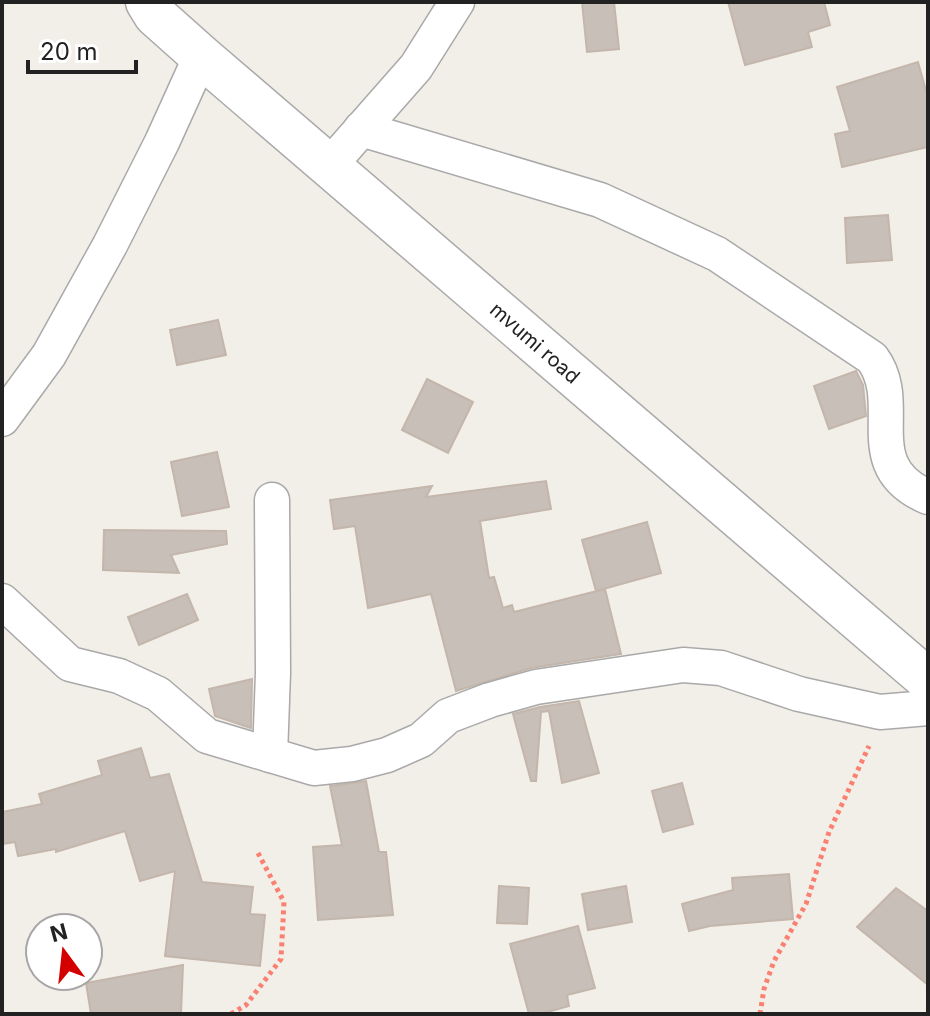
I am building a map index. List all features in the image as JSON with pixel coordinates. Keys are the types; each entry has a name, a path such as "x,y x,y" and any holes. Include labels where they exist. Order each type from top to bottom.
{"street":[{"name":"mvumi road","path":"147,2 155,15 201,56 928,680"},
{"path":"329,166 416,67 457,2"},
{"path":"2,419 49,355 110,245 201,56"},
{"path":"361,129 600,200 717,254 766,285 872,358 882,371 887,454 894,471 909,489 928,497"},
{"path":"270,755 272,500"},
{"path":"2,601 70,664 119,676 158,694 207,736 314,768 352,764 387,755 421,740 448,716 536,687 683,665 721,668 799,694 880,712 928,708"}],"path":[{"path":"760,1014 764,989 774,961 806,904 829,832 870,743 880,712"},
{"path":"231,1014 246,1005 281,959 284,902 258,853"}],"building":[{"path":"582,2 614,2 619,49 587,52"},
{"path":"728,2 824,2 830,25 808,32 812,47 745,65"},
{"path":"918,62 928,98 928,147 842,167 835,134 850,131 837,87"},
{"path":"888,215 892,260 847,263 845,218"},
{"path":"218,320 226,355 177,365 170,330"},
{"path":"856,371 863,385 866,416 829,429 814,386"},
{"path":"427,379 473,402 448,453 402,430"},
{"path":"217,452 229,507 182,516 171,462"},
{"path":"546,481 551,509 480,521 489,578 494,577 503,608 512,605 514,612 605,589 621,654 531,668 456,691 431,594 368,608 355,526 334,529 330,500 432,486 426,497"},
{"path":"647,522 661,573 596,591 582,540"},
{"path":"104,530 226,531 227,544 171,555 179,573 103,570"},
{"path":"187,594 198,620 139,645 128,617"},
{"path":"252,679 251,728 215,716 209,689"},
{"path":"579,701 599,773 562,783 549,711 541,712 536,781 531,781 513,714"},
{"path":"141,748 150,778 169,774 202,882 253,887 250,914 265,915 260,966 165,956 175,871 140,881 125,831 56,852 56,849 18,856 15,842 2,844 2,812 42,804 39,794 102,775 98,761"},
{"path":"366,781 379,852 386,852 393,915 318,920 313,847 342,845 330,786"},
{"path":"682,783 693,824 663,832 652,791"},
{"path":"789,874 793,919 710,926 689,931 682,904 733,890 732,878"},
{"path":"499,886 529,888 527,924 497,923"},
{"path":"626,886 632,922 588,930 582,894"},
{"path":"896,888 928,911 928,985 857,927"},
{"path":"578,926 595,988 567,995 569,1006 529,1014 510,944"},
{"path":"183,965 181,1014 91,1014 87,992 104,992 104,980"}]}
